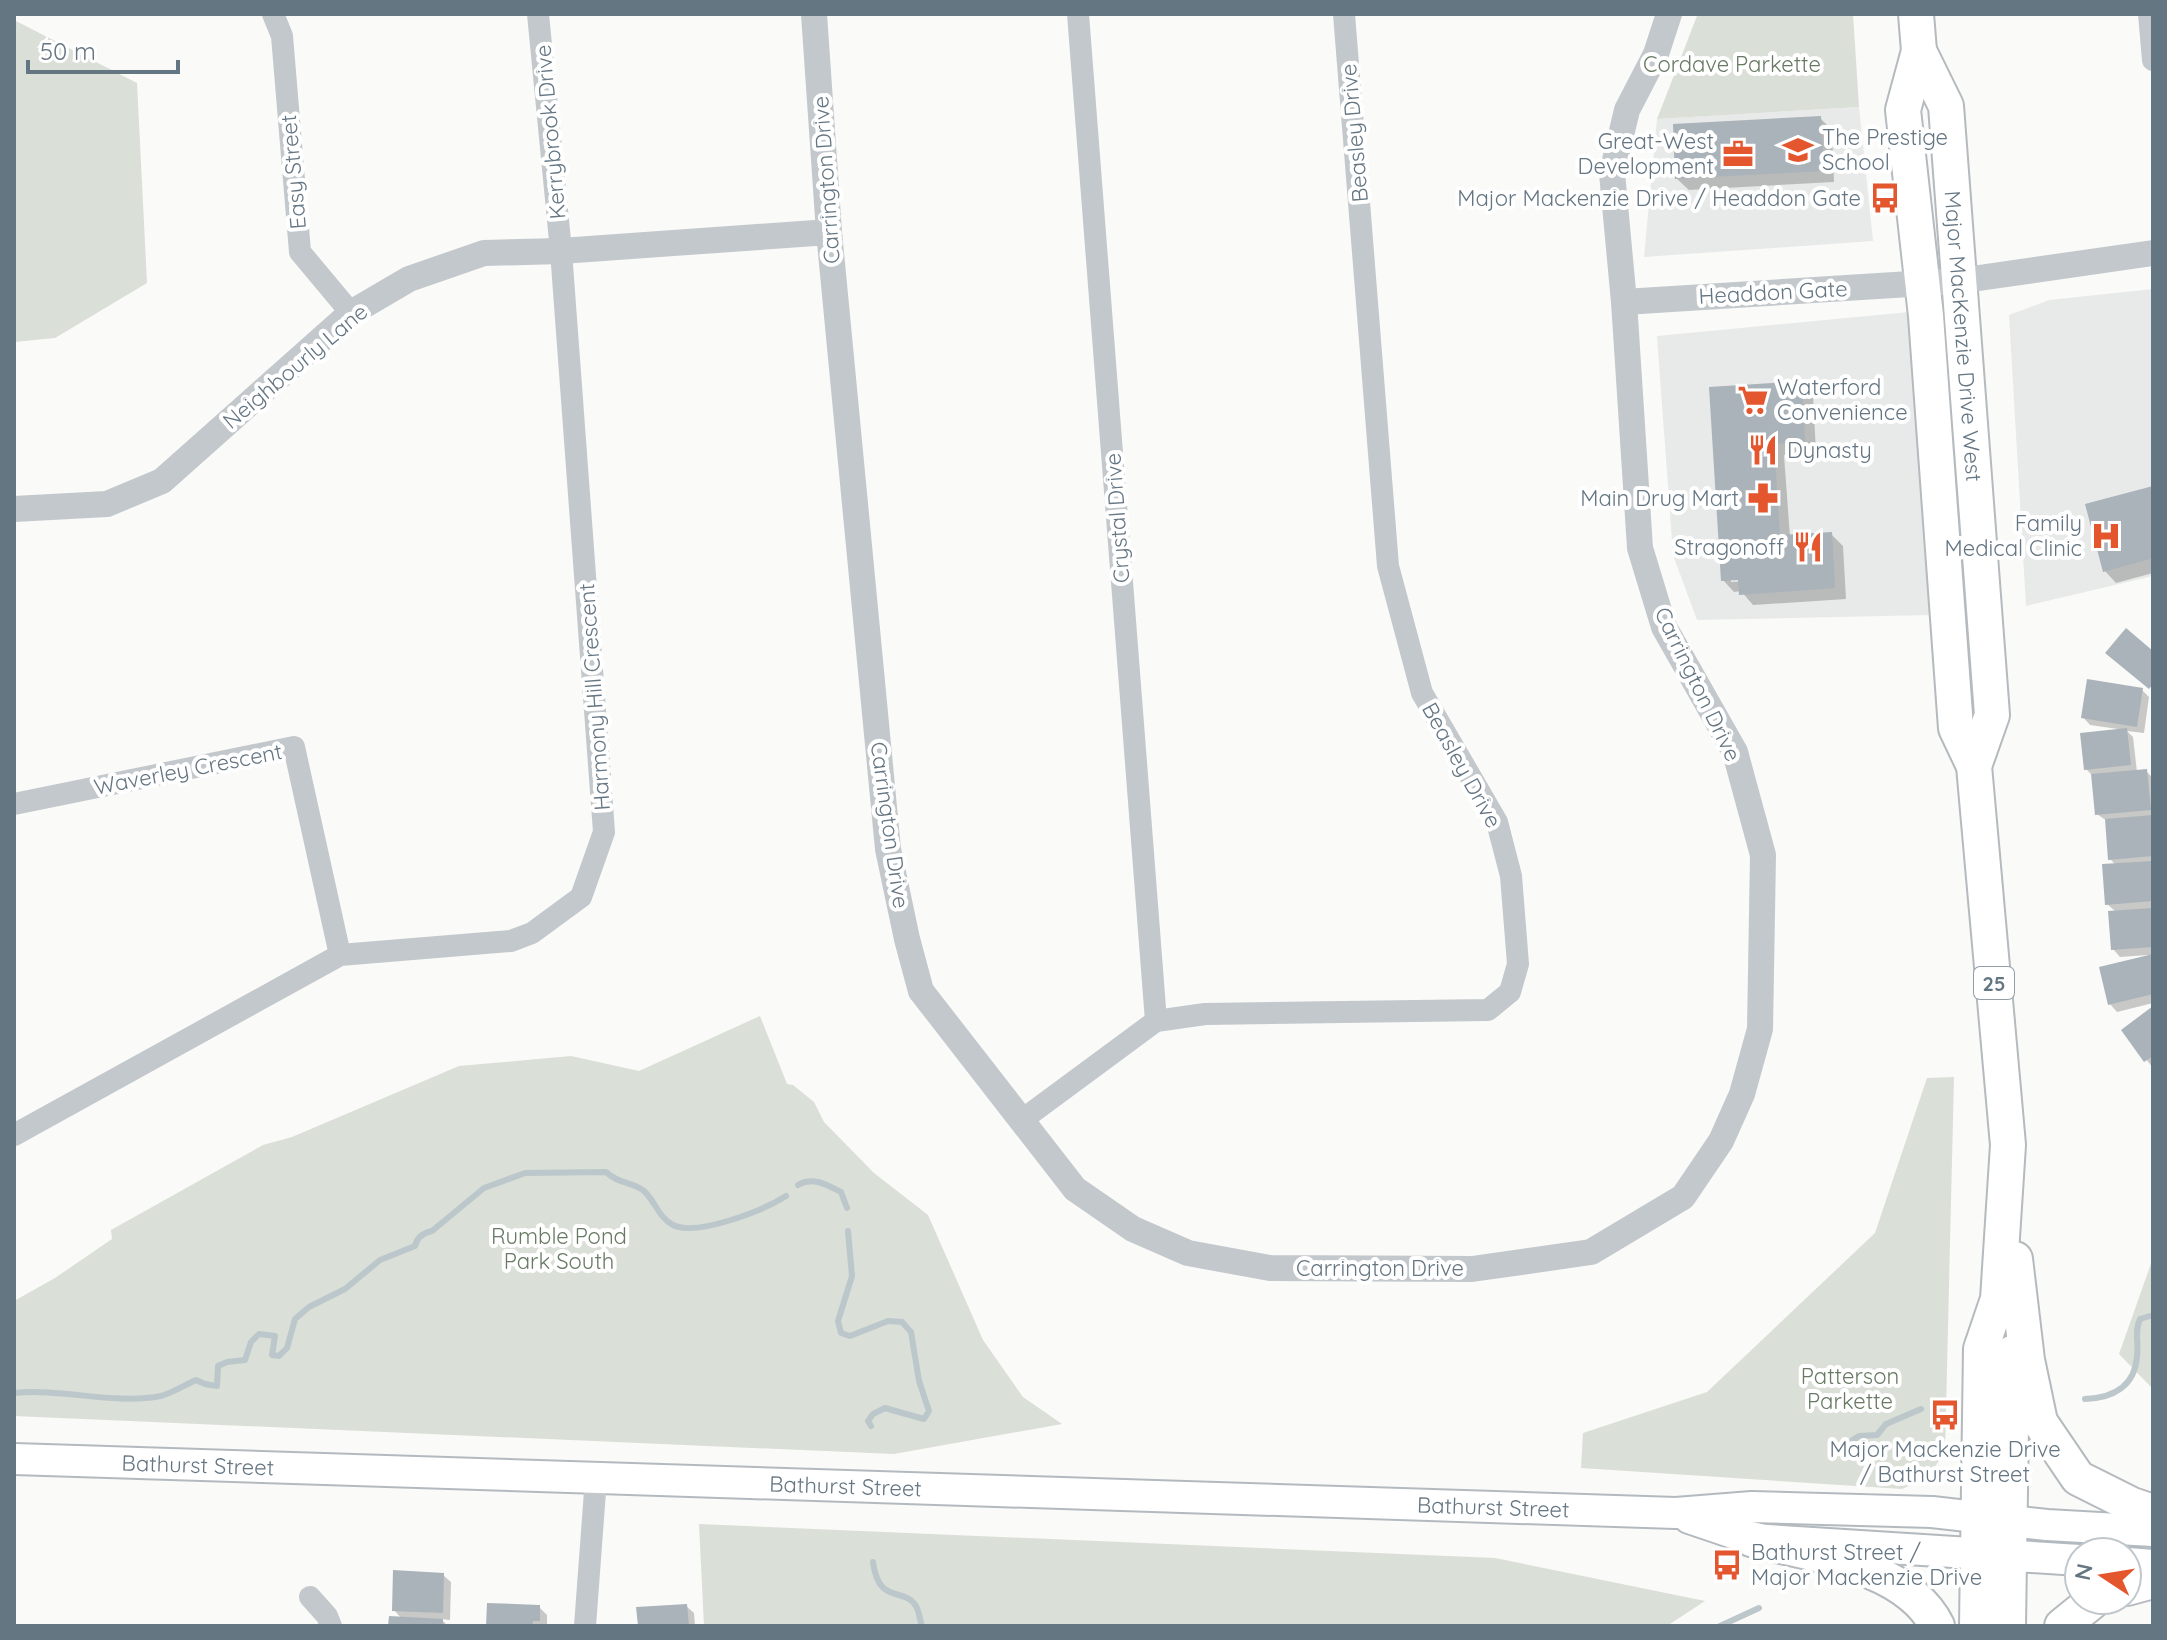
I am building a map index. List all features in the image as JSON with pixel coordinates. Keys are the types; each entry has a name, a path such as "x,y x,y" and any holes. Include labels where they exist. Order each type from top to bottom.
{"main road":[{"name":"Major MacKenzie Drive West","path":"1916,14 1919,51 1903,110 1926,316 1956,728 1974,766 2008,1145 1998,1299 2012,1347 1993,1554 1977,1626"},
{"name":"Major MacKenzie Drive West","path":"1919,51 1946,106 1992,715 1974,766"},
{"path":"2005,1200 2026,1334 2027,1360 2040,1422 2078,1478 2153,1512"},
{"name":"Bathurst Street","path":"14,1459 1676,1513 1752,1507 1932,1512 2153,1531"},
{"name":"Bathurst Street","path":"1676,1513 1751,1539 2063,1559"},
{"path":"1751,1539 1871,1570 1910,1595 1937,1626"},
{"name":"Major MacKenzie Drive West","path":"1993,1554 2008,1626"}],"street":[{"name":"Easy Street","path":"273,14 282,36 300,252 351,313"},
{"name":"Kerrybrook Drive","path":"538,14 561,251"},
{"name":"Carrington Drive","path":"814,14 829,232 888,849 921,991 1075,1189 1133,1229 1188,1253 1270,1268 1472,1269 1591,1252 1683,1197 1721,1141 1742,1094 1760,1029 1763,855 1735,752 1664,627 1640,548 1612,173 1627,110 1656,54 1669,14"},
{"name":"Crystal Drive","path":"1078,14 1156,1021"},
{"name":"Beasley Drive","path":"1022,1120 1156,1021 1205,1014 1488,1010 1510,992 1518,964 1511,876 1497,822 1422,693 1388,566 1344,14"},
{"path":"2149,14 2153,60"},
{"name":"Neighbourly Lane","path":"14,509 107,504 162,481 351,313 409,279 484,253 561,251 829,232"},
{"name":"Harmony Hill Crescent","path":"14,1135 340,955 511,941 532,933 581,897 604,832 561,251"},
{"name":"Headdon Gate","path":"1624,302 1958,281 2153,253"},
{"name":"Waverley Crescent","path":"14,804 294,747 340,955"},
{"path":"585,1626 596,1478"},
{"path":"310,1597 327,1616 331,1626"}],"shaded area":[{"path":"1859,107 1873,241 1644,257 1657,119"},
{"path":"2153,289 2153,576 2026,606 2009,315 2049,300"},
{"path":"1909,312 1931,615 1697,620 1673,555 1657,336"}],"green space":[{"name":"Cordave Parkette","path":"1853,14 1859,107 1657,119 1697,16"},
{"path":"14,20 137,83 147,283 55,338 14,342"},
{"name":"Rumble Pond Park South","path":"760,1016 787,1084 793,1085 814,1102 824,1122 874,1173 928,1215 983,1340 1023,1397 1062,1424 894,1454 14,1416 14,1301 55,1278 112,1239 111,1230 263,1145 292,1137 459,1066 571,1056 639,1071"},
{"name":"Patterson Parkette","path":"1954,1077 1945,1452 1927,1478 1902,1489 1581,1468 1583,1433 1707,1392 1875,1233 1927,1078"},
{"path":"2153,1258 2153,1389 2119,1354"},
{"path":"699,1524 1495,1558 1705,1601 1667,1626 704,1626"}],"building":[{"path":"1821,116 1824,171 1675,179 1673,124"},
{"path":"1802,381 1805,442 1774,444 1780,535 1832,532 1835,588 1739,595 1738,580 1721,581 1709,387"},
{"path":"2153,486 2153,558 2103,572 2085,504"},
{"path":"2126,628 2153,651 2153,684 2149,689 2105,653"},
{"path":"2087,679 2143,688 2137,727 2081,718"},
{"path":"2127,728 2131,765 2084,770 2080,733"},
{"path":"2147,769 2151,810 2095,815 2091,774"},
{"path":"2153,815 2153,856 2108,860 2105,819"},
{"path":"2153,861 2153,901 2105,905 2102,864"},
{"path":"2153,908 2153,947 2111,950 2108,911"},
{"path":"2153,954 2153,994 2108,1005 2099,967"},
{"path":"2153,1006 2153,1056 2144,1062 2121,1030"},
{"path":"393,1570 444,1573 443,1613 392,1611"},
{"path":"487,1603 540,1605 540,1621 533,1621 532,1626 486,1626"},
{"path":"687,1604 689,1626 638,1626 636,1607"},
{"path":"389,1616 443,1619 443,1626 388,1626"}],"waterway":[{"path":"14,1393 124,1399 165,1395 196,1380 217,1386 218,1366 245,1360 251,1342 259,1334 275,1336 272,1355 279,1356 287,1348 295,1319 309,1307 345,1289 380,1260 415,1246 421,1236 432,1231 484,1188 525,1173 606,1172 644,1191 668,1222 684,1228 730,1220 786,1196"},
{"path":"798,1185 809,1181 820,1182 841,1192 847,1208"},
{"path":"848,1231 852,1276 838,1321 841,1333 850,1336 888,1321 902,1322 911,1332 919,1381 929,1411 924,1419 885,1408 873,1414 868,1421 871,1426"},
{"path":"2085,1399 2113,1393 2127,1383 2135,1367 2140,1319 2153,1315"},
{"path":"1839,1449 1859,1436 1877,1435 1886,1424 1921,1409"},
{"path":"873,1562 880,1585 911,1600 917,1608 922,1626"},
{"path":"1720,1626 1759,1608"}],"place":[{"name":"The Prestige School","path":"1798,150"},
{"name":"Great-West Development","path":"1738,154"},
{"name":"Major Mackenzie Drive / Headdon Gate","path":"1885,198"},
{"name":"Waterford Convenience","path":"1753,400"},
{"name":"Dynasty","path":"1763,450"},
{"name":"Main Drug Mart","path":"1763,498"},
{"name":"Family Medical Clinic","path":"2106,536"},
{"name":"Stragonoff","path":"1808,547"},
{"name":"Major Mackenzie Drive / Bathurst Street","path":"1945,1415"},
{"name":"Bathurst Street / Major Mackenzie Drive","path":"1727,1565"}]}
